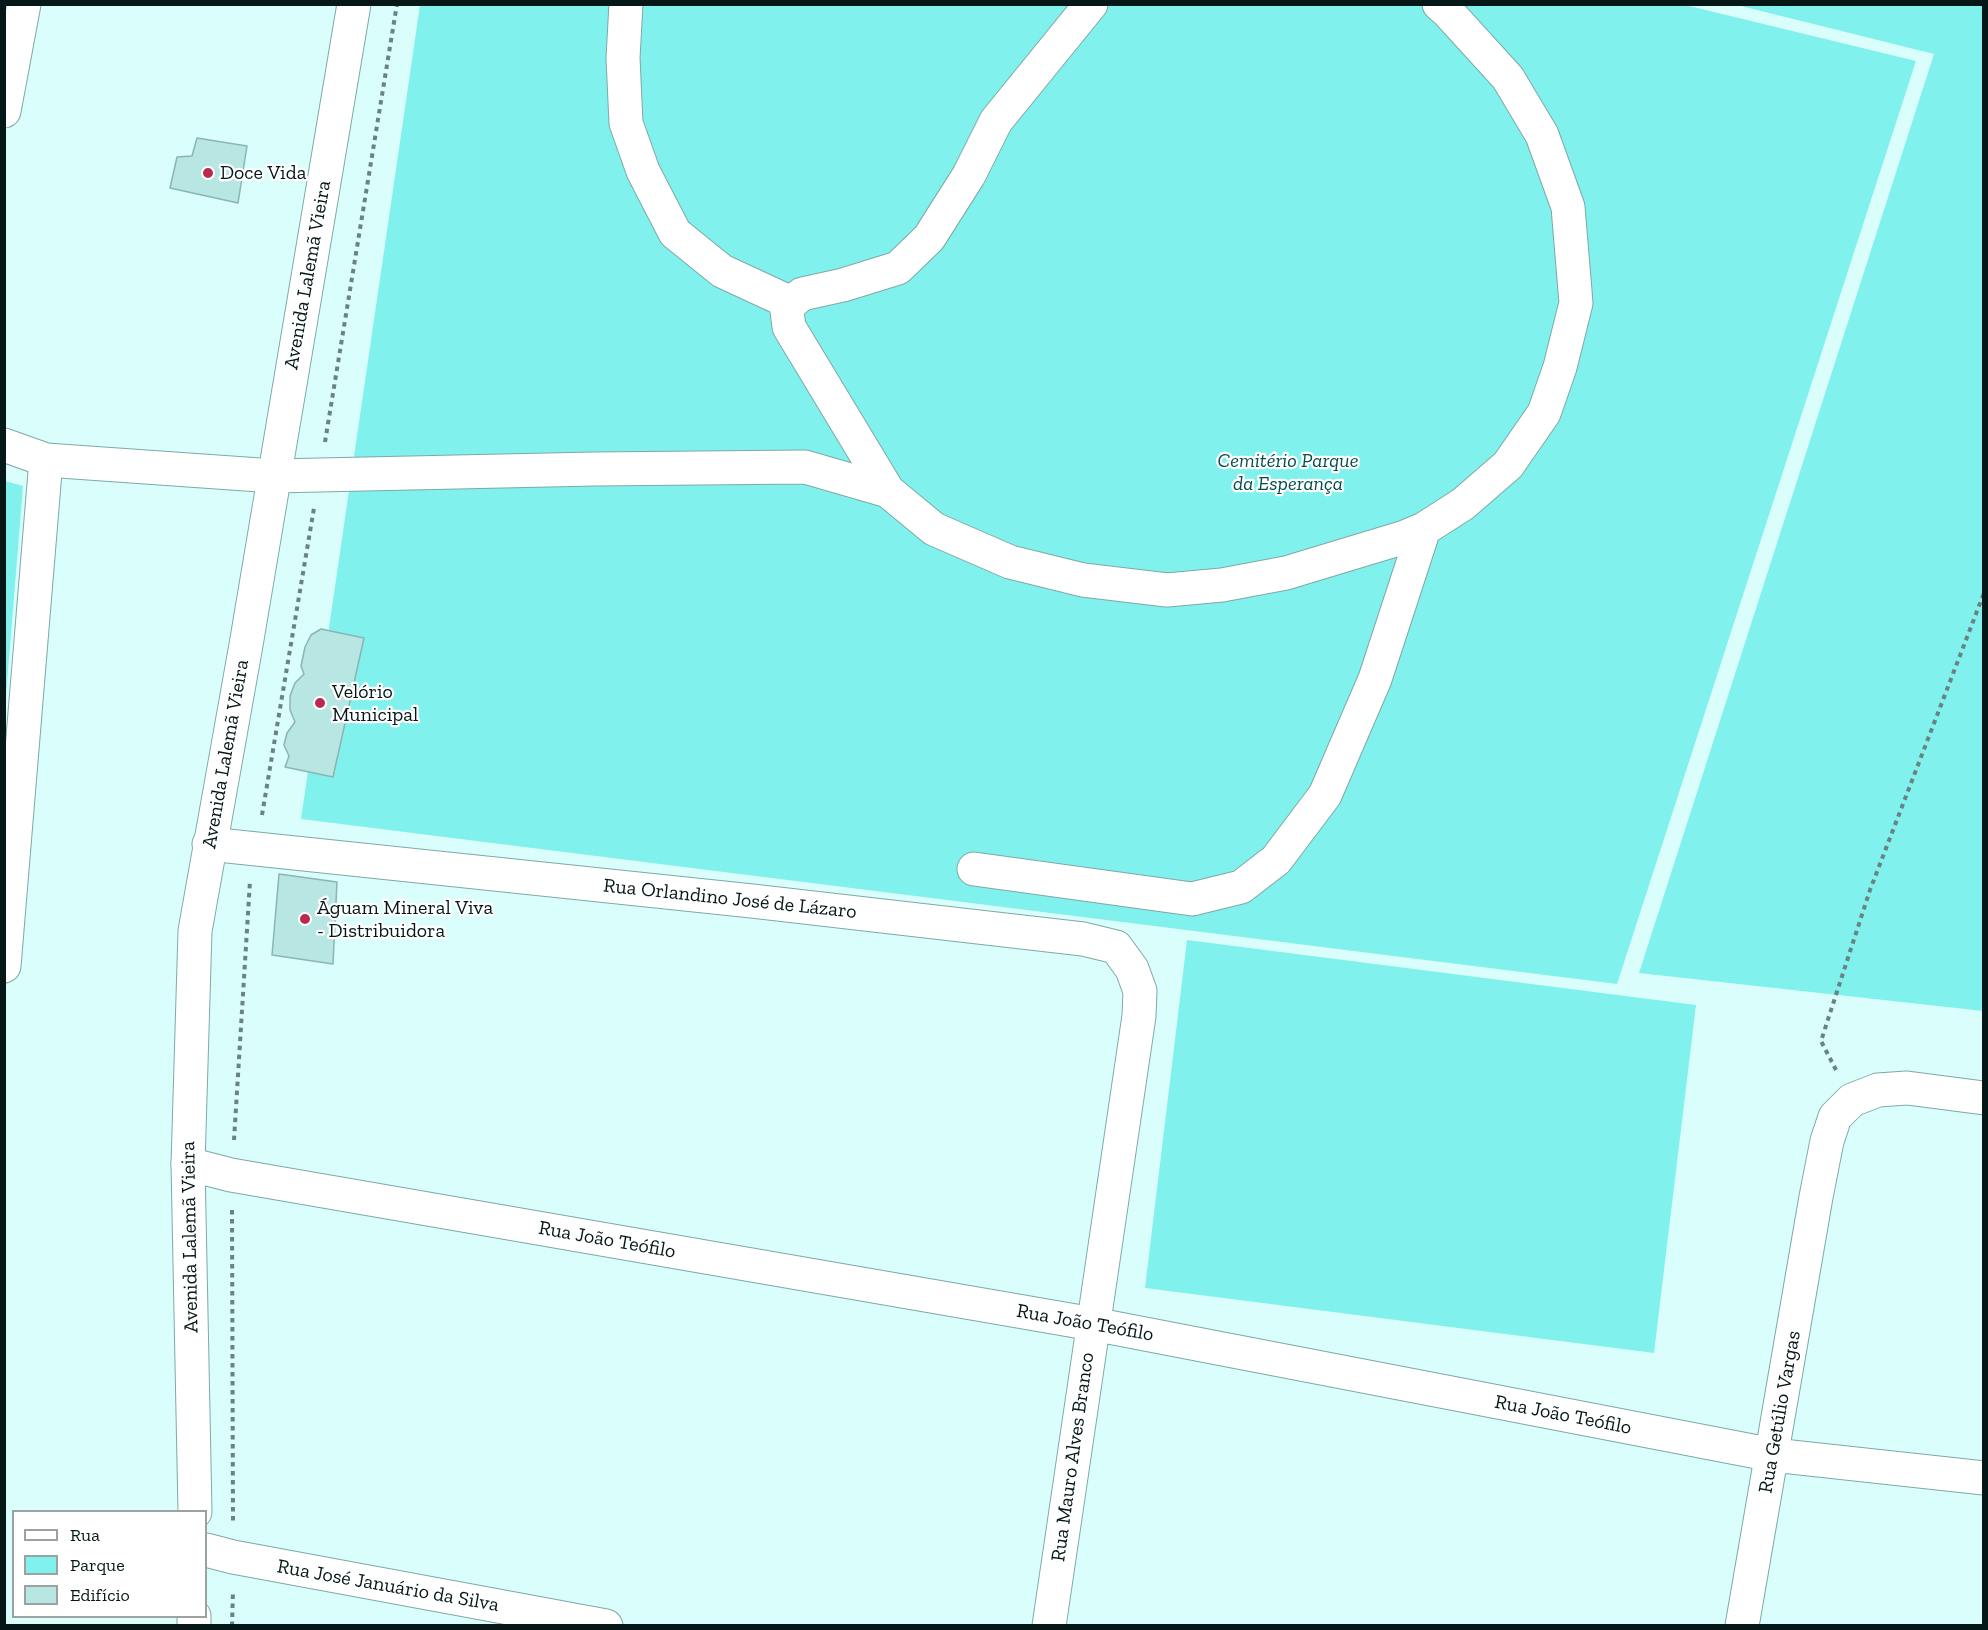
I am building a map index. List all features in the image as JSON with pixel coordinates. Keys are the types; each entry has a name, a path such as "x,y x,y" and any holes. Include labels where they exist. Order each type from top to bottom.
{"street":[{"path":"4,111 24,4"},
{"name":"Avenida Lalemã Vieira","path":"195,1510 188,1164 195,931 354,4"},
{"path":"626,4 623,58 626,123 643,171 675,233 722,271 791,303"},
{"path":"1091,4 996,121 969,175 930,238 897,268 843,285 802,294 791,303 787,310 789,327 888,491 934,529 1010,562 1083,580 1167,590 1222,585 1286,573 1405,537 1424,529 1463,504 1509,465 1544,413 1560,367 1575,303 1568,207 1542,135 1508,78 1439,4"},
{"path":"4,445 46,460 274,476 805,467 888,491"},
{"path":"4,966 46,460"},
{"path":"974,868 1192,899 1241,887 1276,860 1325,795 1375,679 1424,529"},
{"path":"4,671 26,706"},
{"name":"Rua Orlandino José de Lázaro","path":"209,844 740,900 1083,939 1116,947 1132,969 1140,991 1139,1016 1130,1074"},
{"name":"Rua Mauro Alves Branco","path":"1049,1626 1130,1074"},
{"path":"1852,1100 1878,1090 1907,1088 1983,1098"},
{"name":"Rua Getúlio Vargas","path":"1742,1626 1827,1142 1835,1117 1852,1100"},
{"name":"Rua João Teófilo","path":"188,1164 231,1175 1093,1324 1773,1455 1983,1478"},
{"name":"Rua José Januário da Silva","path":"219,1554 606,1626"}],"path":[{"path":"232,1626 219,1554 231,1175 249,888 265,804 397,4"},
{"path":"1852,1100 1821,1041 1870,890 1983,593"}],"green space":[{"name":"Cemitério Parque da Esperança","path":"1681,4 1916,61 1617,984 301,819 420,5"},
{"path":"1737,5 1983,5 1983,1011 1639,973 1934,54"},
{"path":"4,481 23,486 5,708"},
{"path":"1187,940 1696,1005 1654,1353 1145,1288"}],"building":[{"name":"Doce Vida","path":"197,138 247,146 238,203 170,188 177,157 192,156"},
{"name":"Velório Municipal","path":"321,629 364,638 333,777 285,767 289,756 284,745 287,733 295,722 290,710 290,696 295,683 304,674 301,666 305,647 311,635"},
{"name":"Águam Mineral Viva - Distribuidora","path":"279,874 337,882 333,964 272,955"}],"place":[{"name":"Doce Vida","path":"208,173"},
{"name":"Velório Municipal","path":"320,703"},
{"name":"Águam Mineral Viva - Distribuidora","path":"305,919"}]}
